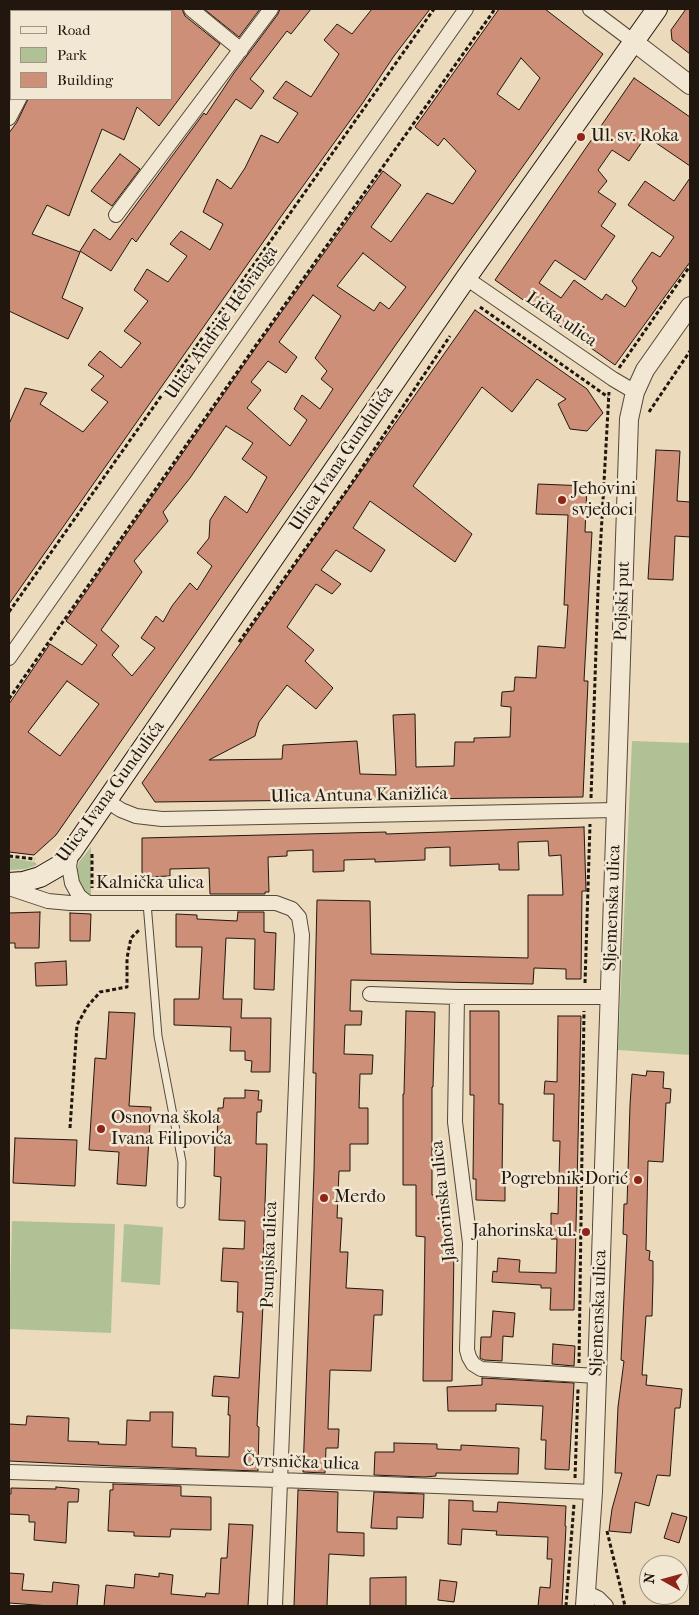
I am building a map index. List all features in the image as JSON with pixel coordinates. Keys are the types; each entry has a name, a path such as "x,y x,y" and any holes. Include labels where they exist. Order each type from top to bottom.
{"main road":[{"name":"Ulica Ivana Gundulića","path":"9,883 23,882 40,877 59,866 72,851 474,283 657,9"}],"street":[{"path":"191,9 241,50"},
{"path":"116,215 271,9"},
{"name":"Ulica Andrije Hebranga","path":"9,658 466,9"},
{"path":"590,9 690,85"},
{"path":"9,118 18,100"},
{"name":"Lička ulica","path":"474,283 612,379 634,392"},
{"name":"Poljski put","path":"616,810 628,433 631,404 634,392 645,370 690,306"},
{"name":"Ulica Antuna Kanižlića","path":"107,801 120,810 136,816 162,820 616,810"},
{"name":"Sljemenska ulica","path":"586,1599 593,1492 616,810"},
{"path":"72,851 69,866 72,883 79,896 90,903"},
{"name":"Kalnička ulica","path":"9,888 48,901 90,903 276,903 292,909"},
{"name":"Psunjska ulica","path":"275,1606 302,935 299,917 292,909"},
{"path":"370,994 456,997 609,998"},
{"name":"Jahorinska ulica","path":"456,997 456,1122 470,1243 467,1350 469,1357 473,1364 481,1369 597,1376"},
{"name":"Čvrsnička ulica","path":"9,1472 593,1492"},
{"path":"586,1599 598,1598 606,1606"}],"lane":[{"path":"147,903 158,1036 182,1162 181,1204"}],"path":[{"path":"9,612 434,9"},
{"path":"9,699 254,348 495,9"},
{"path":"566,1606 574,1492 578,1375 584,997 598,590 608,397 612,379 690,266"},
{"path":"474,283 472,302 608,397"},
{"path":"234,650 349,487 451,334"},
{"path":"90,903 92,851"},
{"path":"70,1128 77,1025 87,1007 100,992 127,988 127,958 131,938 148,920"}],"green space":[{"path":"632,741 690,743 690,1055 618,1050"},
{"path":"91,847 91,897 81,889 76,874 79,862"},
{"path":"9,858 35,862 37,865 25,869 9,870"},
{"path":"12,1221 115,1224 111,1333 9,1329"},
{"path":"124,1224 163,1227 160,1285 121,1282"}],"building":[{"path":"182,9 185,16 220,44 159,126 137,107 124,140 102,129 69,216 47,205 32,234 80,252 62,298 83,308 68,339 9,311 9,133 17,122 28,100 172,100 171,10"},
{"path":"204,9 260,9 239,37"},
{"path":"280,9 311,9 291,34 287,31 250,79 264,91 251,109 236,99 136,242 132,238 111,271 80,251 94,229 110,240 204,113 206,115"},
{"path":"372,9 430,9 394,56 9,604 9,424 25,388 47,393 40,404 83,432 108,402 91,390 104,376 88,365 100,351 121,368 141,343 124,331 148,301 134,290 147,269 168,282 187,256 170,244 181,231 210,250 223,224 203,212 217,179 231,189 245,168 261,135 278,143 298,113 273,98 286,81 311,97 339,54 324,40 337,24 352,34"},
{"path":"499,9 545,9 603,54 397,343 56,835 34,855 9,852 9,704 50,644 82,665 97,645 66,621 258,345 383,171 401,185 371,227 391,242 427,193 453,204 476,171 444,138 438,146 415,127","holes":["521,58 540,78 519,110 497,94","363,253 406,287 389,309 380,302 374,311 337,286","313,295 341,316 315,358 327,371 321,379 333,389 320,409 302,395 294,409 307,420 290,446 247,408 261,390 251,382 268,361 286,373 297,357 279,342","226,426 253,443 242,459 267,477 247,513 225,496 210,520 209,538 197,553 212,566 197,590 190,583 172,606 163,622 156,616 141,638 155,648 132,676 112,655 119,646 101,630 142,572 134,561 168,521 163,512 190,478","67,681 99,704 60,756 28,732"]},
{"path":"686,9 690,9 690,54 672,40 671,30"},
{"path":"634,78 690,117 690,166 646,136 629,161 612,150 598,170 607,181 598,192 616,204 601,226 615,236 585,280 555,260 539,283 561,298 574,280 602,300 606,294 625,307 637,288 632,281 652,252 660,257 674,237 628,205 645,181 674,201 690,178 690,262 615,365 495,280"},
{"path":"120,154 140,169 112,206 91,191"},
{"path":"475,310 587,389 603,413 587,431 570,429 558,404 566,399 537,379 512,412 482,387 413,486 472,534 455,562 370,501 353,528 385,550 371,572 336,550 321,570 341,584 332,594 316,584 287,627 314,650 305,661 333,688 316,709 287,685 259,722 255,736 209,760 282,759 283,745 357,741 360,774 396,775 393,715 415,714 416,767 454,766 455,742 474,742 474,738 510,737 511,707 501,706 502,692 514,691 515,677 536,678 538,646 565,648 568,605 564,605 568,515 536,514 538,484 587,486 585,532 592,532 584,681 588,681 583,797 155,802 142,783"},
{"path":"656,450 680,451 677,501 690,502 690,537 675,536 673,580 648,579"},
{"path":"584,827 586,891 582,891 581,979 566,979 566,969 534,968 533,984 351,980 350,1011 362,1011 361,1025 345,1025 344,1054 373,1055 372,1074 360,1074 359,1108 368,1108 368,1144 350,1144 350,1171 339,1171 337,1218 342,1218 340,1252 348,1252 346,1288 383,1290 382,1315 374,1315 371,1371 330,1370 328,1429 339,1429 338,1448 326,1448 325,1473 303,1472 314,1171 316,1073 313,1073 317,900 370,901 371,954 528,958 528,895 563,895 561,855 549,856 548,841 518,842 519,870 499,870 499,864 450,866 450,847 425,848 425,860 375,862 375,859 344,860 344,871 313,872 313,850 287,851 287,856 268,857 269,892 265,892 265,894 210,894 209,868 170,869 170,876 142,877 142,838 386,832 386,834"},
{"path":"40,912 39,948 15,948 15,943 9,943 9,913"},
{"path":"238,912 264,912 264,932 276,933 274,990 254,989 255,939 226,938 223,999 242,999 241,1018 271,1018 270,1072 251,1072 252,1061 245,1060 245,1051 230,1051 231,1027 174,1025 174,999 199,999 202,947 176,947 176,914 197,915 197,919 237,921"},
{"path":"70,913 91,914 90,941 70,941"},
{"path":"66,961 67,985 36,986 35,963"},
{"path":"406,1011 435,1012 432,1087 432,1195 445,1195 445,1247 454,1248 452,1381 423,1381 425,1237 416,1236 416,1185 403,1185 403,1094"},
{"path":"470,1011 499,1011 499,1104 503,1104 502,1180 505,1180 505,1201 476,1200 476,1179 473,1179 474,1095 470,1095"},
{"path":"109,1012 135,1013 129,1106 151,1107 146,1186 117,1184 119,1152 89,1150 95,1058 106,1059"},
{"path":"558,1016 581,1016 574,1310 550,1310 551,1288 541,1288 541,1285 492,1282 493,1271 497,1272 498,1258 520,1260 519,1272 556,1273 557,1239 551,1239 551,1213 558,1214 560,1141 553,1141 554,1094 544,1094 545,1081 557,1082"},
{"path":"647,1071 664,1072 663,1088 671,1089 670,1103 666,1103 663,1162 648,1161 646,1250 650,1251 649,1260 653,1261 653,1281 652,1316 646,1316 642,1375 647,1375 646,1385 682,1389 680,1408 675,1408 670,1476 657,1475 649,1506 635,1502 631,1533 609,1531 612,1509 622,1473 615,1473 618,1407 624,1361 621,1360 627,1235 623,1234 624,1204 627,1204 632,1074 646,1076"},
{"path":"245,1090 259,1091 258,1100 262,1100 261,1112 257,1112 256,1144 267,1144 263,1264 265,1264 257,1426 259,1427 258,1471 9,1461 9,1424 26,1425 27,1416 69,1418 68,1441 126,1445 127,1420 150,1421 150,1412 173,1412 172,1447 196,1448 196,1456 229,1457 229,1397 212,1396 214,1376 239,1378 243,1312 237,1312 238,1282 221,1281 223,1248 244,1249 245,1221 219,1220 221,1177 214,1176 215,1143 217,1143 218,1108 223,1108 224,1098 245,1098"},
{"path":"15,1138 77,1140 75,1186 13,1183"},
{"path":"493,1311 515,1313 513,1337 503,1336 502,1361 480,1358 481,1337 491,1337"},
{"path":"553,1344 575,1346 574,1366 552,1364"},
{"path":"482,1378 574,1383 569,1470 545,1469 546,1440 541,1440 543,1406 496,1404 496,1411 448,1411 447,1387 482,1385"},
{"path":"394,1443 437,1444 437,1449 461,1450 461,1445 519,1448 518,1474 436,1473 436,1476 424,1477 374,1475 375,1452 394,1452"},
{"path":"113,1484 181,1486 181,1496 211,1497 211,1530 171,1529 170,1537 134,1536 134,1532 108,1531 110,1490 113,1490"},
{"path":"56,1487 79,1489 78,1502 68,1502 66,1543 34,1540 35,1522 29,1522 29,1515 9,1514 9,1494 11,1494 11,1488 56,1489"},
{"path":"298,1490 338,1492 337,1532 364,1533 364,1556 329,1554 327,1606 294,1606"},
{"path":"374,1492 424,1494 423,1518 397,1517 397,1529 371,1528"},
{"path":"449,1500 473,1501 473,1511 497,1512 498,1502 566,1506 562,1606 538,1606 540,1587 550,1588 552,1559 547,1559 548,1537 496,1535 497,1531 462,1529 461,1545 448,1544"},
{"path":"672,1513 687,1517 679,1543 664,1538"},
{"path":"229,1524 253,1525 248,1606 104,1606 106,1585 134,1588 135,1574 159,1577 159,1573 173,1575 171,1594 205,1597 206,1593 219,1594 221,1558 227,1558"},
{"path":"9,1573 24,1574 22,1590 52,1592 53,1582 79,1585 77,1606 9,1603"},
{"path":"406,1577 406,1606 370,1606 370,1578"},
{"path":"440,1580 457,1582 454,1602 438,1600"}],"place":[{"name":"Ul. sv. Roka","path":"581,137"},
{"name":"Jehovini svjedoci","path":"562,500"},
{"name":"Osnovna škola Ivana Filipovića","path":"101,1129"},
{"name":"Pogrebnik Dorić","path":"638,1180"},
{"name":"Merđo","path":"324,1198"},
{"name":"Jahorinska ul.","path":"586,1232"}]}
